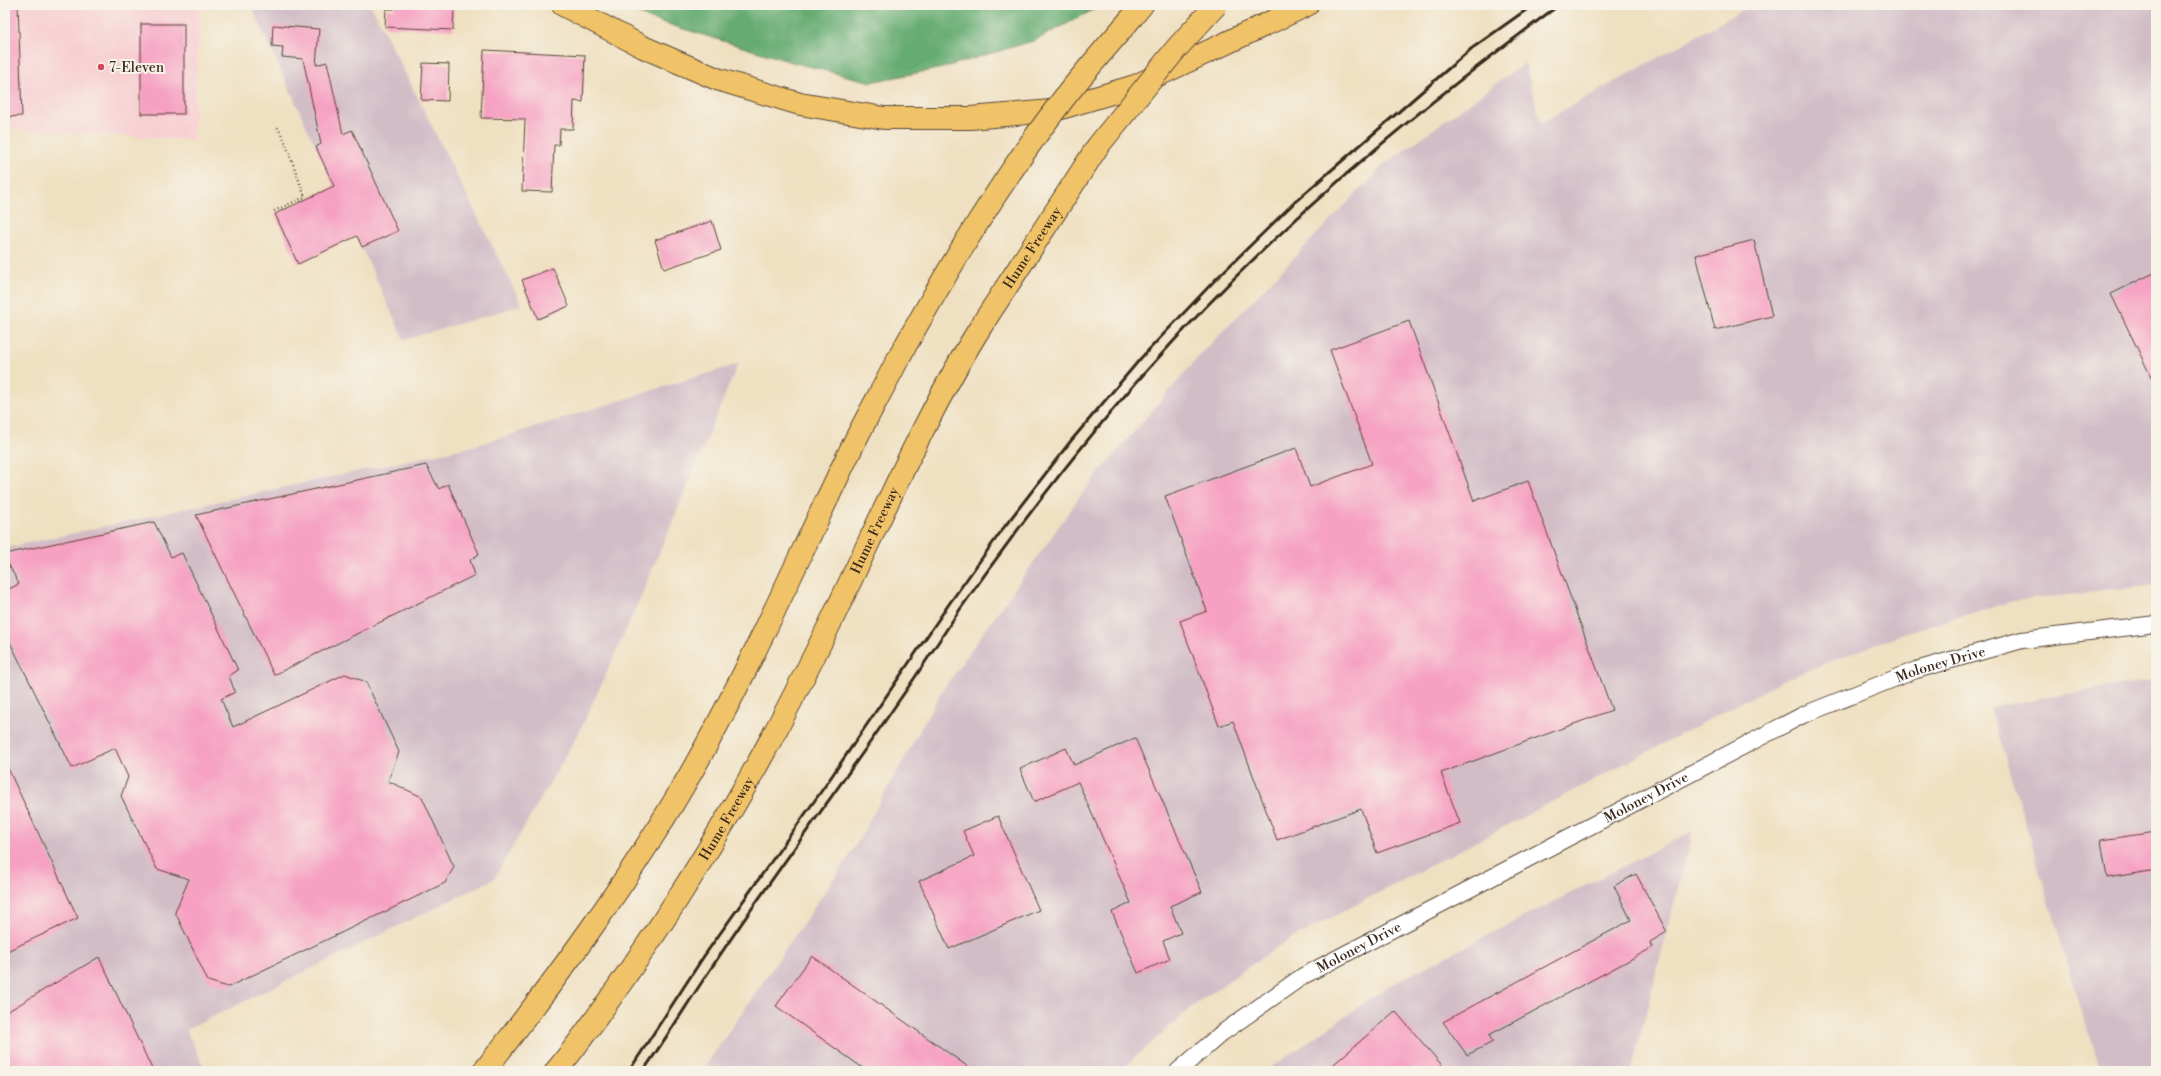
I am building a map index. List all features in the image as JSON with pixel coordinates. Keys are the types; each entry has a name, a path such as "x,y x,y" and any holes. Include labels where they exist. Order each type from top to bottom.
{"highway":[{"path":"563,5 643,47 717,79 800,104 884,118 970,118 1051,111 1135,86 1307,5"},
{"name":"Hume Freeway","path":"556,1071 578,1044 644,950 704,860 762,757 814,656 916,446 967,348 1098,146 1176,49 1216,5"},
{"path":"484,1071 555,981 627,877 688,778 746,669 852,446 937,289 998,192 1068,94 1138,11"}],"street":[{"name":"Moloney Drive","path":"1178,1071 1222,1033 1303,976 1803,715 1916,670 2022,640 2156,624"}],"path":[{"path":"274,212 305,196 285,142 277,126"}],"shaded area":[{"name":"7-Eleven","path":"5,5 200,5 193,140 5,129"},
{"path":"251,5 371,5 522,305 404,340"},
{"path":"1752,5 2153,5 2156,10 2156,585 2014,601 1904,633 1786,679 1283,943 1198,1002 1133,1059 1122,1071 702,1071 850,855 942,691 1086,488 1200,355 1385,164 1525,63 1541,123"},
{"path":"738,364 640,599 579,733 494,879 186,1030 206,1071 5,1071 5,548 474,446"},
{"path":"2156,679 2156,1071 2100,1071 1990,707"},
{"path":"1693,831 1631,1071 1266,1071 1392,984"}],"green space":[{"path":"621,5 1099,5 1093,10 1036,40 942,68 871,82 795,63 651,19"}],"building":[{"path":"5,5 18,5 22,116 5,117"},
{"path":"394,5 454,7 453,30 385,27 386,9 394,9"},
{"path":"141,24 184,24 184,114 141,114"},
{"path":"273,25 319,29 316,65 327,62 343,134 352,130 398,231 362,247 357,236 298,264 275,214 334,186 316,147 321,144 303,59 282,57 283,47 272,46"},
{"path":"484,50 585,55 583,102 574,101 573,129 560,129 559,145 554,145 552,192 522,191 525,119 481,118"},
{"path":"423,63 449,64 448,101 421,100"},
{"path":"712,221 721,250 664,269 655,240"},
{"path":"1754,240 1772,316 1715,330 1696,255"},
{"path":"553,268 569,306 538,319 522,280"},
{"path":"2156,272 2156,387 2111,294"},
{"path":"1409,321 1474,501 1528,481 1612,710 1441,773 1460,823 1377,853 1361,809 1277,840 1233,721 1219,726 1180,621 1207,611 1165,496 1296,448 1310,487 1372,464 1330,350"},
{"path":"426,465 439,489 448,484 479,554 470,560 475,575 274,675 196,515"},
{"path":"154,522 171,557 182,553 238,670 229,676 235,692 221,699 233,727 345,674 366,682 399,752 388,781 422,797 454,867 445,883 228,987 208,981 175,912 189,879 157,869 121,796 128,777 115,748 72,768 5,632 5,591 19,584 5,558 5,554"},
{"path":"1135,738 1202,892 1170,906 1181,933 1163,941 1170,959 1138,973 1112,912 1131,903 1078,782 1034,802 1020,769 1066,748 1074,765"},
{"path":"5,762 78,918 5,952"},
{"path":"998,816 1039,910 949,949 919,881 974,856 963,831"},
{"path":"2156,832 2156,870 2107,878 2101,840"},
{"path":"1636,874 1667,932 1650,942 1652,948 1489,1035 1493,1042 1467,1055 1443,1022 1631,920 1614,886"},
{"path":"812,956 974,1071 867,1071 776,1006"},
{"path":"99,957 153,1071 5,1071 5,1013"},
{"path":"1395,1011 1447,1071 1326,1071"}],"railway":[{"path":"629,1071 704,956 825,786 949,604 1005,526 1070,442 1141,358 1216,279 1297,200 1471,49 1533,5"},
{"path":"643,1071 736,931 875,735 961,608 1052,484 1100,425 1150,367 1197,317 1294,221 1397,131 1450,88 1559,5"}],"place":[{"name":"7-Eleven","path":"101,67"}]}
